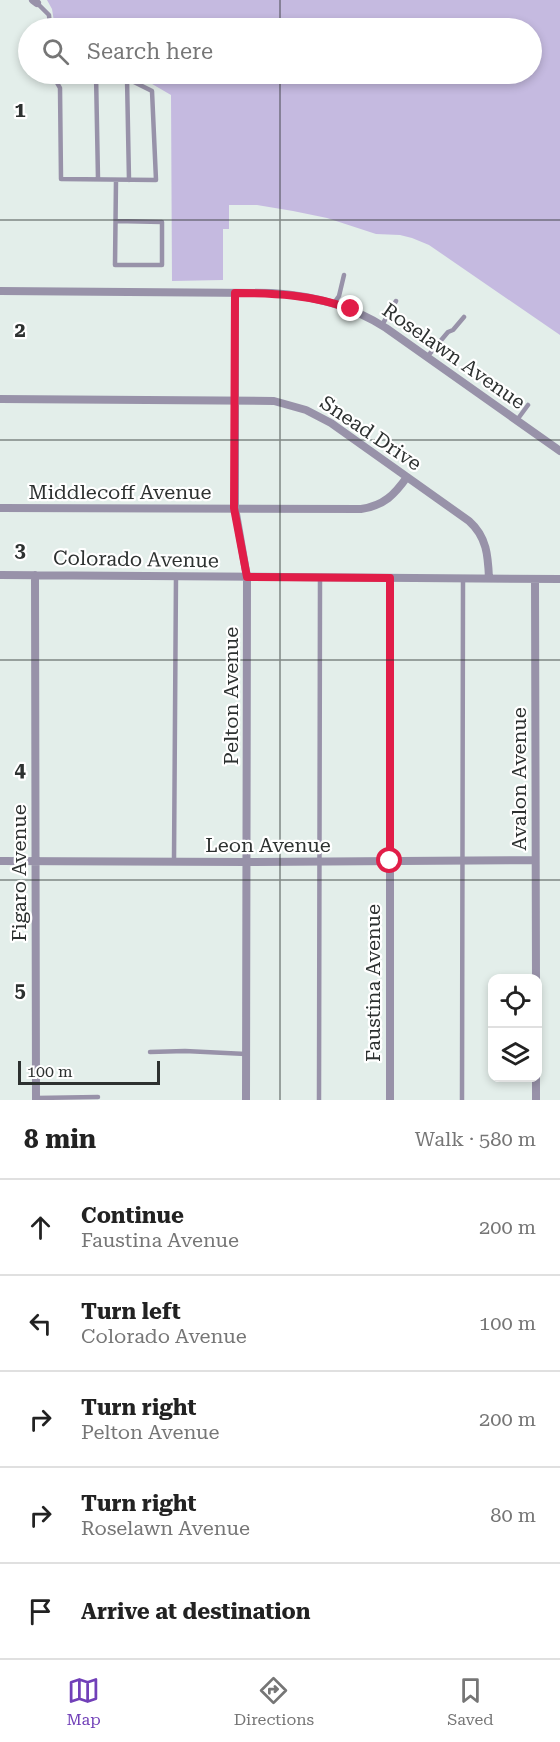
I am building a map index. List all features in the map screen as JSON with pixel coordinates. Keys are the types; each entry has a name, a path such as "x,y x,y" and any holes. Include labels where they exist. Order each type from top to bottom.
{"street":[{"name":"Roselawn Avenue","path":"0,291 294,295 334,303 382,325 560,451"},
{"name":"Pelton Avenue","path":"235,293 234,508 247,577 246,1100"},
{"name":"Snead Drive","path":"0,399 274,401 306,410 331,423 477,528 486,544 489,579"},
{"name":"Middlecoff Avenue","path":"0,508 369,508 396,493 407,477"},
{"name":"Colorado Avenue","path":"0,575 560,579"},
{"name":"Figaro Avenue","path":"35,575 36,1099"},
{"name":"Faustina Avenue","path":"390,578 390,1100"},
{"name":"Avalon Avenue","path":"535,579 536,974"},
{"name":"Leon Avenue","path":"0,861 536,860"},
{"path":"536,1082 536,1100"}],"lane":[{"path":"35,1 49,18"},
{"path":"58,84 60,88 62,179 156,180 152,91 139,84"},
{"path":"96,84 98,179"},
{"path":"127,84 129,180"},
{"path":"116,180 115,264 162,265 162,222 116,221"},
{"path":"334,303 339,296 344,275"},
{"path":"382,325 396,301"},
{"path":"427,357 464,317"},
{"path":"517,420 528,405"},
{"path":"174,861 176,575"},
{"path":"319,1100 320,578"},
{"path":"462,1100 463,579"},
{"path":"150,1052 246,1054"},
{"path":"36,1099 98,1097"}],"shaded area":[{"path":"47,0 560,0 560,335 429,245 400,235 376,234 327,218 257,205 229,205 229,229 223,229 223,280 172,281 171,95 152,84 542,84 542,18 53,18"}],"route":[{"path":"351,309 313,297 272,293 235,293 234,508 247,577 390,578 390,861"}]}
